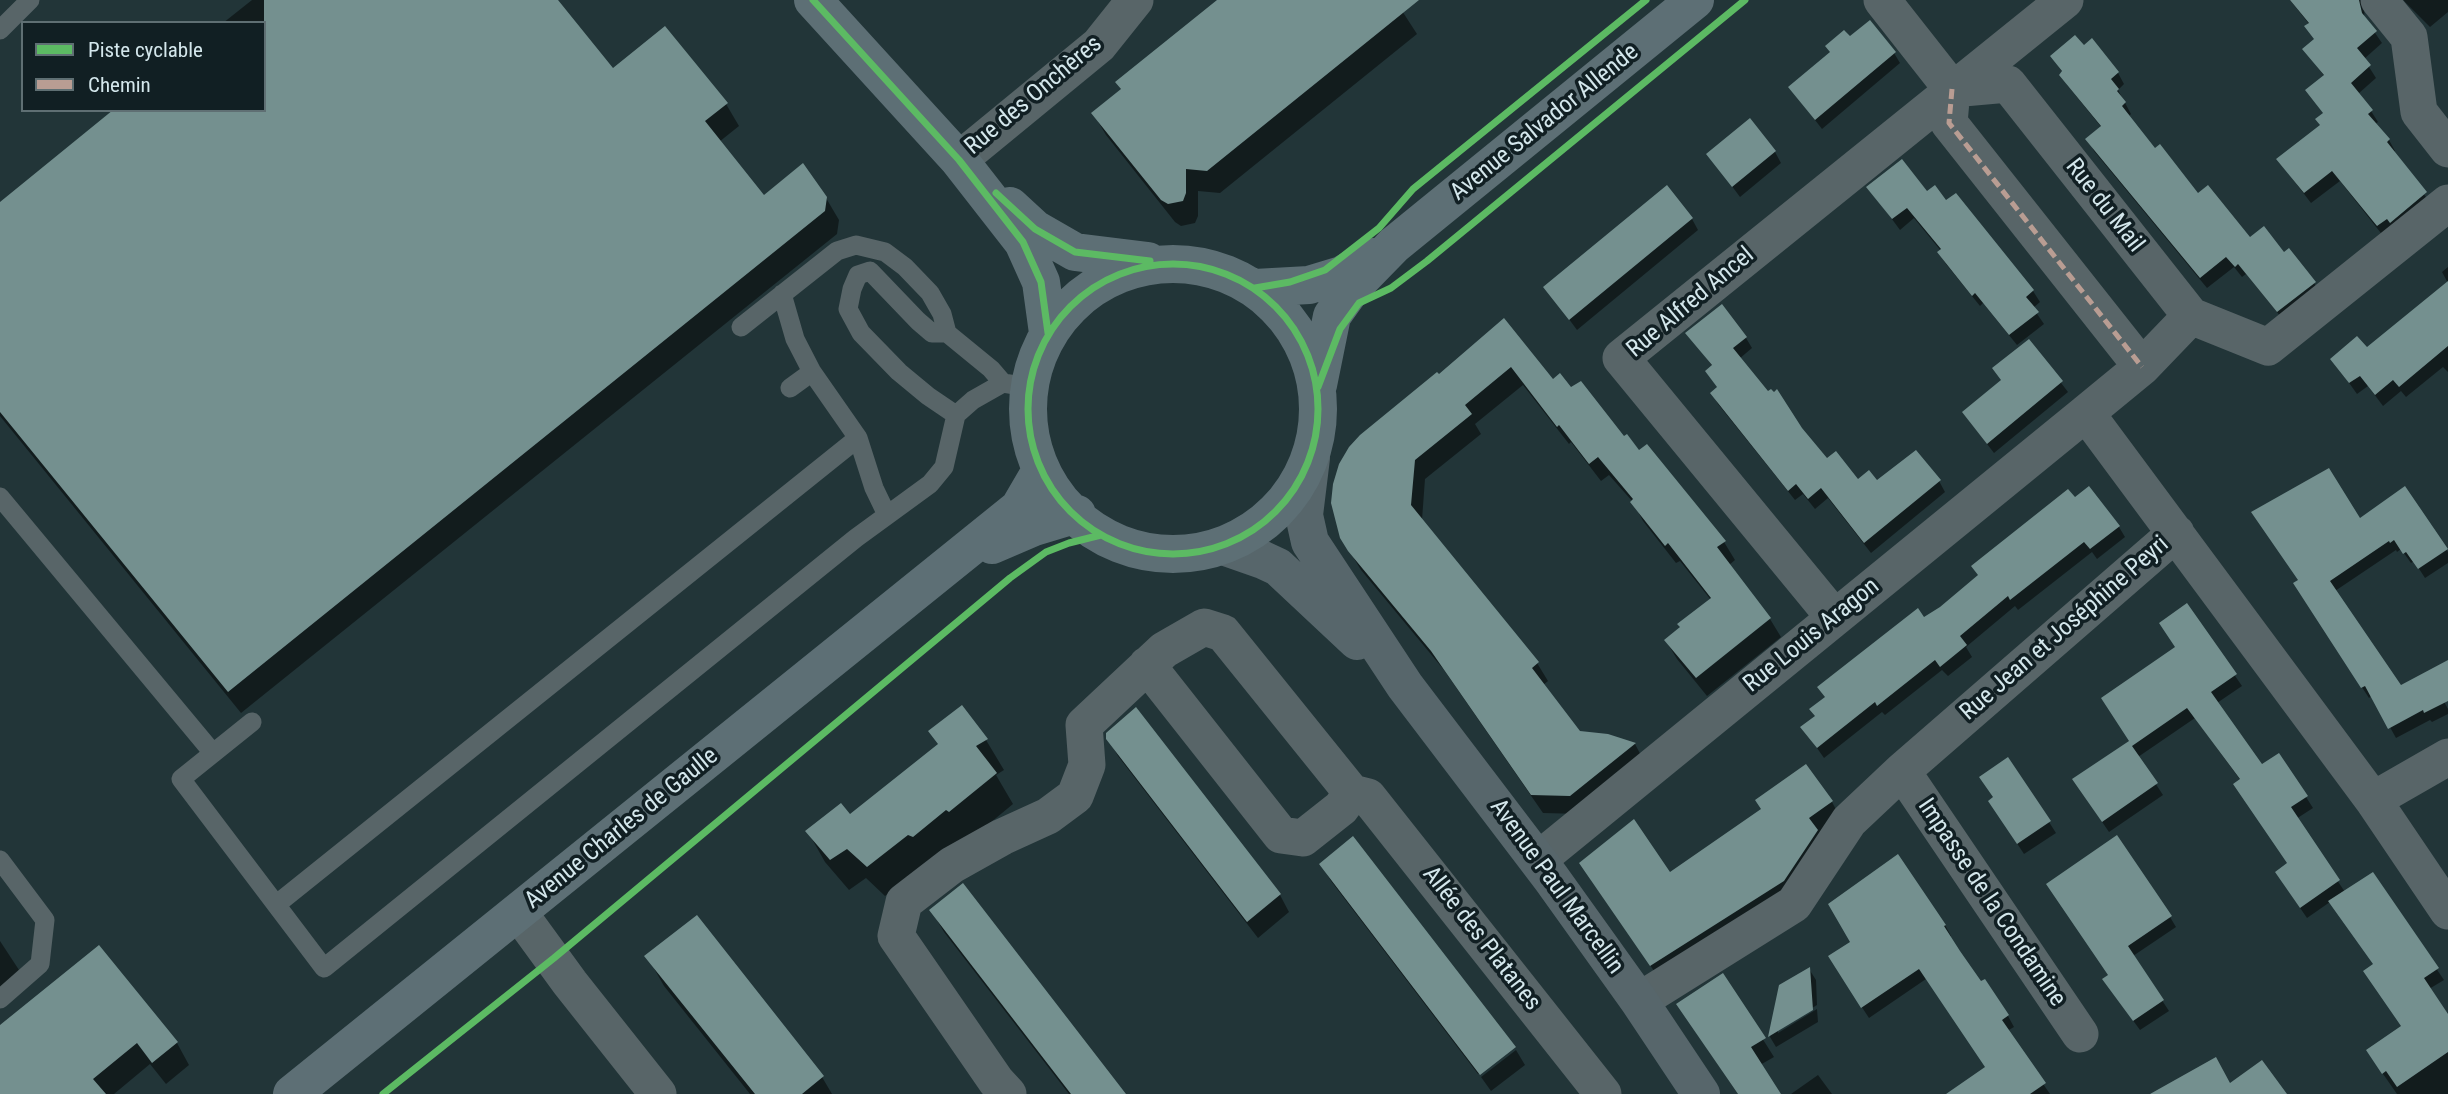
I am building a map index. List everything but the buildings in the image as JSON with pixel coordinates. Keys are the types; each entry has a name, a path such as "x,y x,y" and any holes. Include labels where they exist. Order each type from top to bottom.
{"main road":[{"path":"813,0 959,160 1023,242 1041,282 1048,333"},
{"name":"Avenue Salvador Allende","path":"1318,387 1332,316 1352,288 1394,245 1695,0"},
{"path":"959,160 1035,229 1075,252 1212,268 1255,288 1285,315 1307,348 1318,387 1319,424 1311,458 1296,487 1276,512 1252,532 1223,546 1174,555 1138,552 1101,535 1077,514 1040,472 1015,385 1035,359 1048,333 1078,297 1119,273 1164,263"},
{"name":"Avenue Salvador Allende","path":"1255,288 1309,285 1342,275 1394,245"},
{"name":"Avenue Charles de Gaulle","path":"292,1094 1019,508 1040,472"},
{"name":"Avenue Charles de Gaulle","path":"951,562 1034,527 1077,514"}],"street":[{"name":"Rue des Onchères","path":"959,160 1100,46 1135,0"},
{"path":"1882,0 1952,89 1949,123 2142,368"},
{"path":"1952,89 2065,0"},
{"path":"2379,0 2409,37 2420,112 2448,149"},
{"name":"Rue du Mail","path":"1952,89 2008,84 2191,316"},
{"name":"Rue Alfred Ancel","path":"1834,617 1621,358 1952,89"},
{"path":"2176,533 2086,413 2142,368 2191,316 2268,347 2448,203"},
{"name":"Rue Louis Aragon","path":"1538,860 2086,413"},
{"name":"Avenue Paul Marcellin","path":"1311,458 1304,515 1310,542 1405,685 1538,860 1639,1001 1701,1094"},
{"name":"Rue Jean et Joséphine Peyri","path":"1639,1001 1794,904 1849,821 1902,771 2176,533 2373,800 2448,911"},
{"name":"Avenue Paul Marcellin","path":"1223,546 1278,567 1405,685"},
{"name":"Allée des Platanes","path":"1138,673 1164,650 1204,626 1223,633 1352,793 1368,797 1603,1094"},
{"path":"1008,1094 996,1081 896,936 904,902 952,865 1002,837 1048,816 1074,796 1087,765 1084,725 1138,673 1282,835 1303,838 1341,808 1352,793"},
{"path":"2373,800 2448,757"},
{"name":"Impasse de la Condamine","path":"1902,771 2080,1034"},
{"path":"519,913 570,983 658,1094"}],"lane":[{"path":"0,30 30,0"},
{"path":"741,327 837,251 856,245 885,252 892,258 930,293 942,314 947,333 1015,385"},
{"path":"892,258 859,275 852,289 848,309 861,333 899,372 957,415"},
{"path":"870,271 932,333 947,333"},
{"path":"782,294 795,339 812,372 858,438 874,488 887,515"},
{"path":"790,388 812,372"},
{"path":"252,722 181,779 324,968 887,515 930,484 944,467 957,415 972,400 1015,385"},
{"path":"277,904 858,438"},
{"path":"0,497 213,753"},
{"path":"0,860 45,920 40,964 0,999"}],"marked path":[{"path":"1952,89 1949,123 2142,367"}],"cycle path":[{"path":"813,0 959,160 1023,242 1041,282 1048,333"},
{"path":"1255,288 1290,282 1325,270 1379,228 1413,189 1646,0"},
{"path":"1318,387 1340,329 1359,303 1391,288 1427,261 1745,0"},
{"path":"996,193 1035,229 1075,252 1150,261"},
{"path":"1187,264 1215,270 1242,281 1276,306 1294,328 1307,353 1316,381 1318,409 1316,437 1307,465 1294,490 1276,512 1254,530 1229,543 1201,552 1159,554 1131,548 1104,537 1070,512 1052,490 1039,465 1030,437 1028,395 1034,367 1045,340 1070,306 1092,288 1117,275 1145,266 1187,264"},
{"path":"383,1094 554,958 1010,578 1046,552 1101,535"}]}
